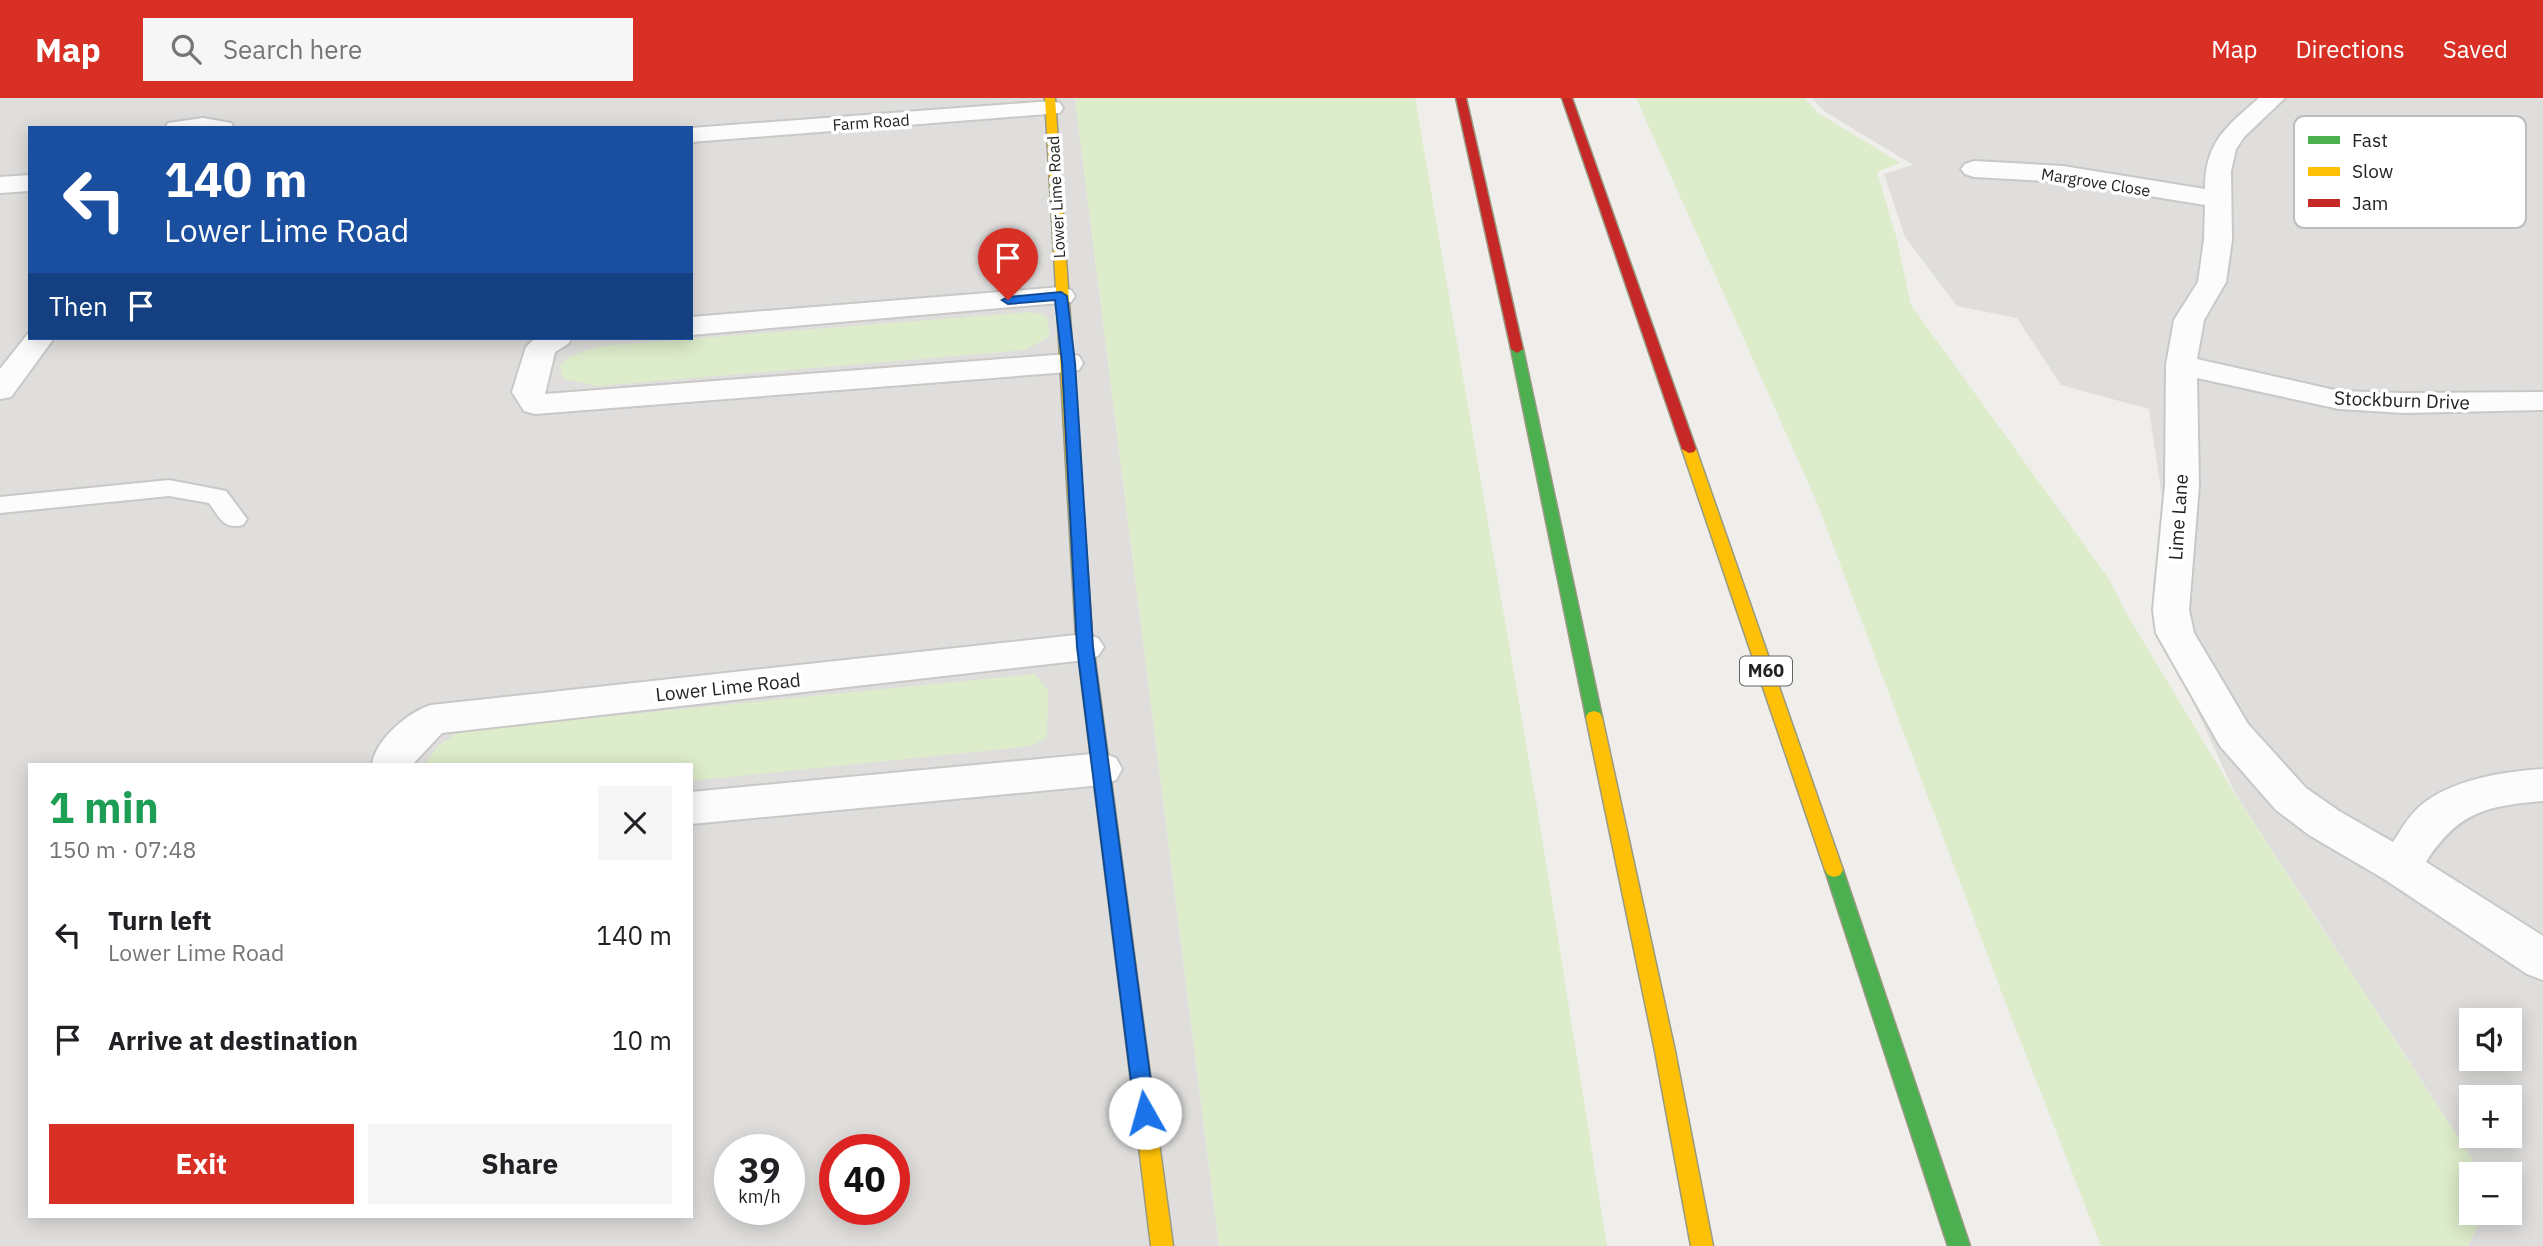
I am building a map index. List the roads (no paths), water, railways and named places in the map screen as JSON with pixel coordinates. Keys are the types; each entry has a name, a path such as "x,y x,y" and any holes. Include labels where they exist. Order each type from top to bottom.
{"main road":[{"path":"1461,98 1501,273 1665,1051 1702,1246"},
{"name":"M60","path":"1567,98 1818,823 1959,1246"},
{"name":"Lower Lime Road","path":"1050,103 1085,647 1162,1246"}],"street":[{"name":"Lime Lane","path":"2273,98 2235,132 2223,149 2218,171 2218,240 2212,282 2189,320 2181,365 2182,485 2171,610 2175,633 2209,696 2234,735 2265,773 2291,799 2324,823 2399,867 2543,960"},
{"name":"Farm Road","path":"693,135 1050,103"},
{"name":"Margrove Close","path":"1974,169 2022,182 2063,174 2218,199"},
{"path":"0,185 28,183"},
{"path":"693,326 1061,296"},
{"path":"553,340 541,347 528,392 535,404 1068,363"},
{"path":"0,390 22,351"},
{"name":"Stockburn Drive","path":"2181,365 2339,400 2404,403 2543,401"},
{"name":"Lower Lime Road","path":"392,763 393,756 430,720 1085,647"},
{"path":"693,808 1102,769"},
{"path":"2399,867 2435,818 2465,802 2498,790 2543,785"}],"lane":[{"path":"0,505 169,488 216,497 234,519"}]}
